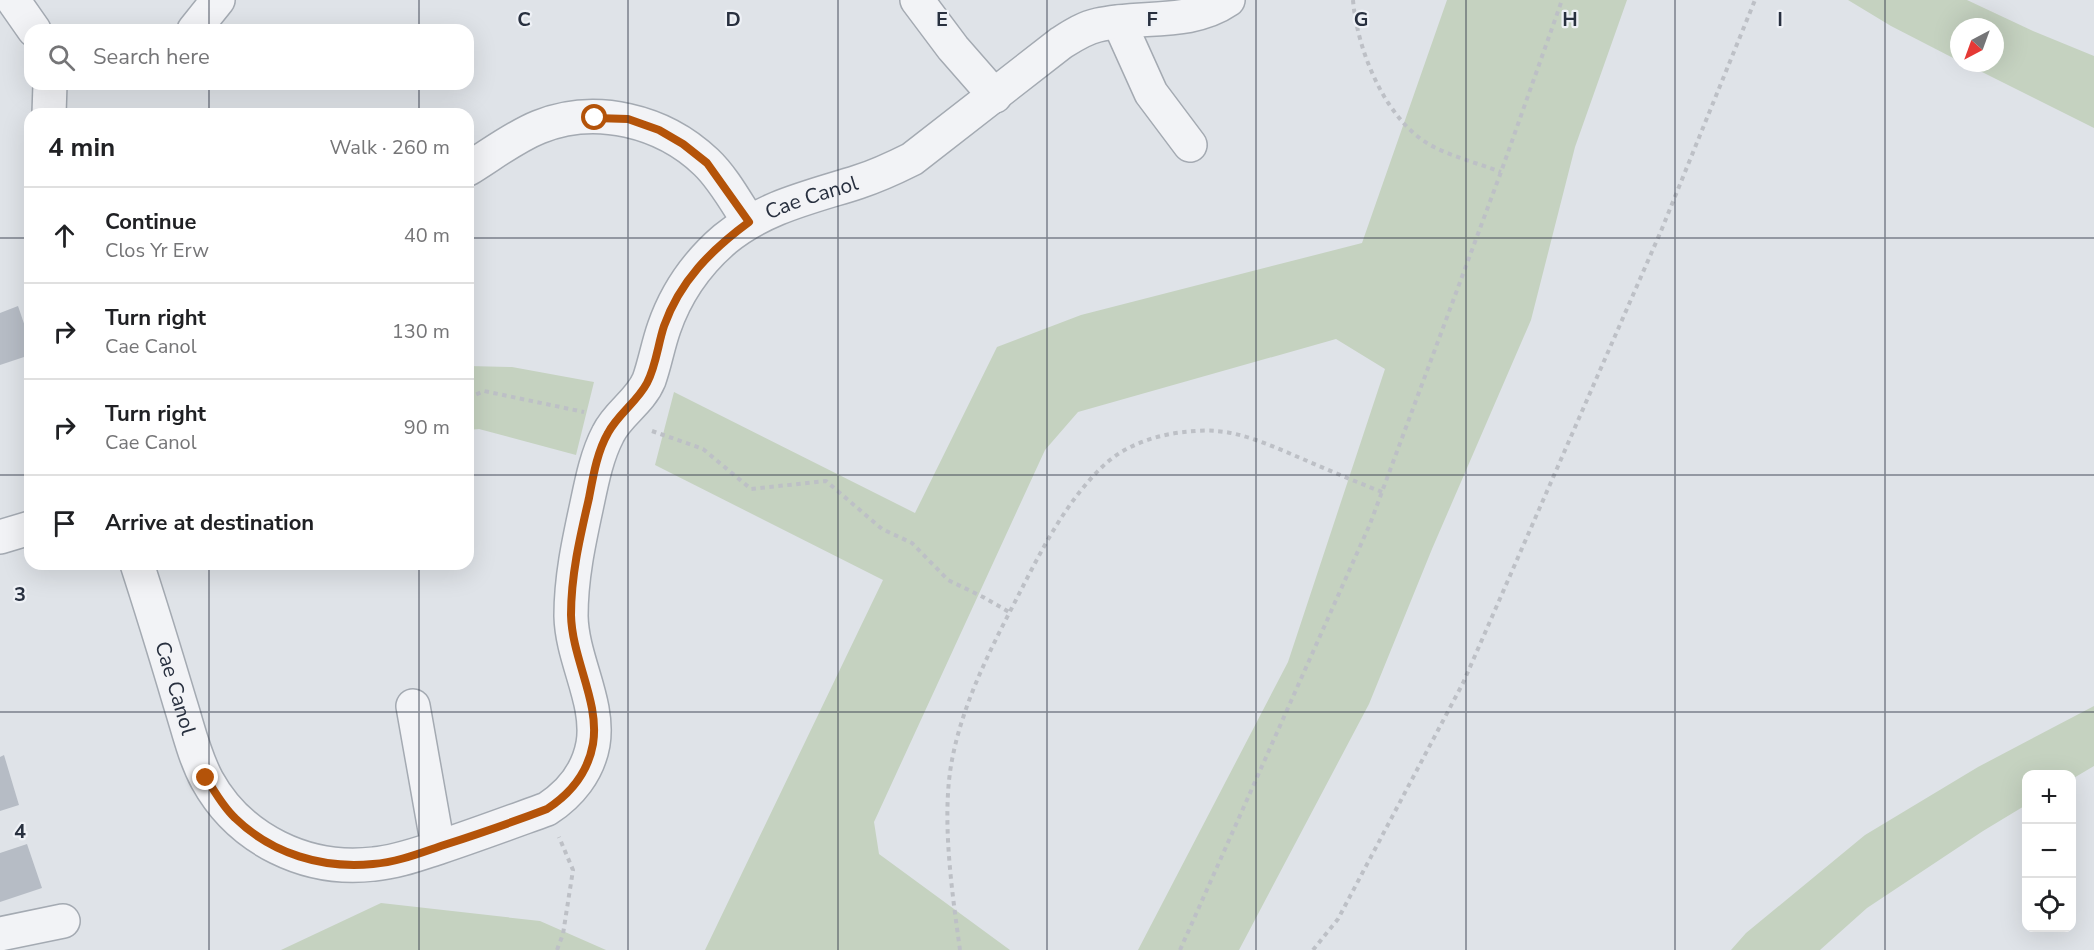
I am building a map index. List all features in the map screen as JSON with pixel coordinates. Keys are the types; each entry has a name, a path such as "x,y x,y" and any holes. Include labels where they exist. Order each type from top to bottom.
{"street":[{"path":"13,0 30,24"},
{"path":"199,24 219,0"},
{"path":"917,0 953,48 995,96"},
{"name":"Cae Canol","path":"139,570 206,778 220,802 234,818 255,835 281,850 311,861 342,865 374,864 403,859 547,809 564,797 588,764 595,725 575,646 571,618 572,582 592,480 608,432 637,399 648,381 670,310 687,280 725,240 749,222 773,210 876,176 912,159 1061,43 1078,33 1097,25 1195,15 1228,0"},
{"path":"1119,22 1151,93 1190,145"},
{"path":"49,108 51,90"},
{"path":"474,165 539,127 564,119 628,119 659,130 683,144 707,163 749,222"},
{"path":"0,537 24,530"},
{"path":"413,706 438,847"},
{"path":"0,934 63,921"}],"path":[{"path":"1353,0 1354,16 1369,65 1386,100 1404,125 1434,148 1502,172"},
{"path":"1180,950 1370,524 1502,172 1562,0"},
{"path":"1314,950 1338,919 1463,683 1661,231 1755,0"},
{"path":"474,395 484,391 618,419 703,449 752,489 826,482 882,529 912,543 948,580 1009,612"},
{"path":"960,950 950,859 948,807 951,761 961,724 985,660 1039,555 1062,516 1102,466 1149,439 1184,432 1217,431 1258,441 1382,492"},
{"path":"547,809 573,870 557,950"}],"green space":[{"path":"1447,0 1627,0 1575,147 1531,320 1432,549 1369,704 1239,950 1138,950 1288,662 1385,369 1336,339 1078,412 1045,450 874,822 879,854 1010,950 705,950 883,580 655,465 674,392 915,513 997,347 1081,315 1362,243"},
{"path":"1848,0 1967,0 2094,56 2094,128 1982,72 2004,72 2004,18 1950,18 1950,56 1891,26"},
{"path":"474,366 512,367 594,382 576,455 474,429"},
{"path":"2094,706 2094,766 2076,777 2076,770 2022,770 2022,807 1867,908 1820,950 1731,950 1746,933 1865,835 1978,767"},
{"path":"381,903 540,921 606,950 281,950"}],"building":[{"path":"18,306 24,324 24,357 0,365 0,313"},
{"path":"4,755 19,805 0,811 0,757"},
{"path":"27,844 42,888 0,902 0,853"}],"route":[{"path":"206,778 220,802 234,818 255,835 281,850 311,861 342,865 374,864 403,859 547,809 564,797 588,764 595,725 580,669 571,618 572,582 592,480 608,432 637,399 648,381 674,301 687,280 706,258 749,222 707,163 683,144 659,130 628,119 595,118"}]}
